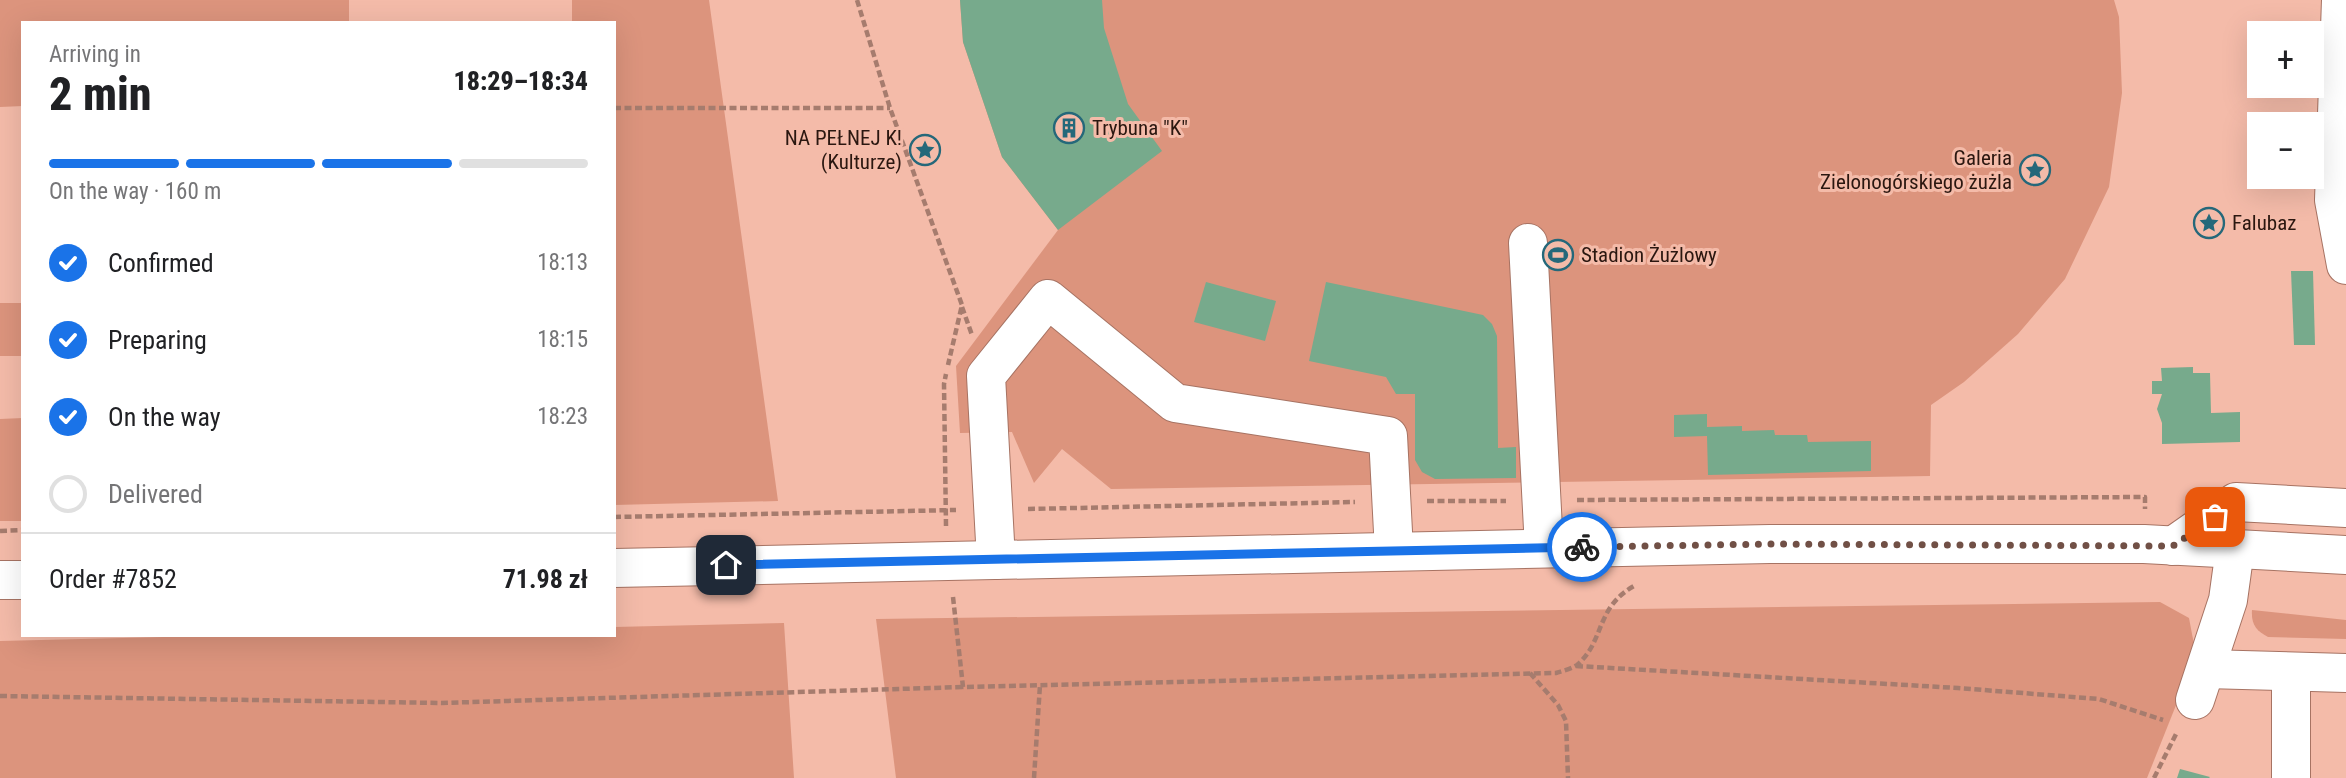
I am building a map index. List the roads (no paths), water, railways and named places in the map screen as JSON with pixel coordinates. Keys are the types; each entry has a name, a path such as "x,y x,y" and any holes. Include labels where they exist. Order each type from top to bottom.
{"main road":[{"path":"2341,0 2340,195 2346,265"},
{"path":"1528,243 1544,548"},
{"path":"996,560 986,376 1048,299 1175,403 1388,436 1394,551"},
{"path":"2173,546 2236,502 2346,508"},
{"path":"616,568 1770,544 2173,546 2346,555"},
{"path":"2235,549 2228,600 2194,698 2291,673 2346,673"},
{"path":"0,580 21,580"},
{"path":"2291,673 2291,778"}],"place":[{"name":"Trybuna \"K\"","path":"1069,128"},
{"name":"NA PEŁNEJ K! (Kulturze)","path":"925,150"},
{"name":"Galeria Zielonogórskiego żużla","path":"2035,170"},
{"name":"Falubaz","path":"2209,223"},
{"name":"Stadion Żużlowy","path":"1558,255"}]}
